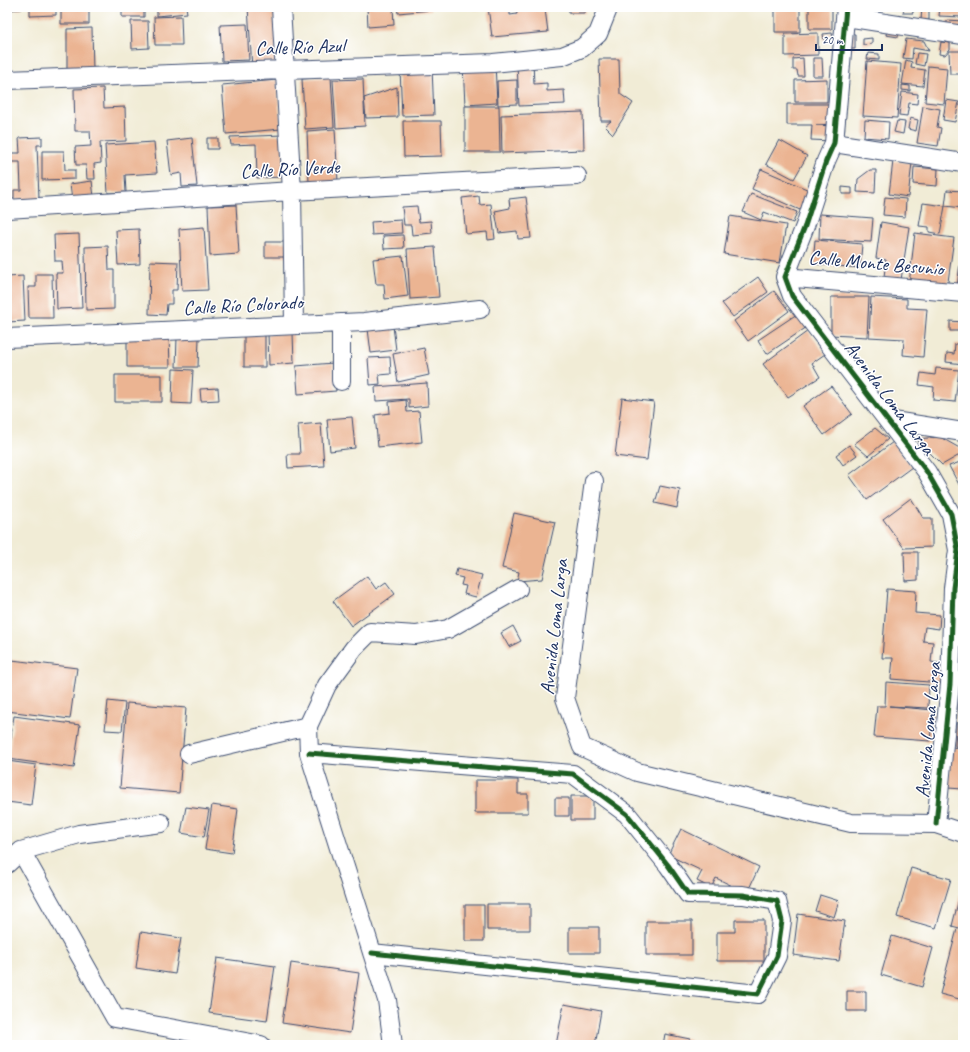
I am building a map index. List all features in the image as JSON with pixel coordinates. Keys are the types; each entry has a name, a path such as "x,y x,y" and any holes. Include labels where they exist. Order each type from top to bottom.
{"street":[{"path":"281,7 292,191 294,325"},
{"name":"Calle Río Azul","path":"7,80 492,63 562,56 582,48 598,34 608,7"},
{"path":"784,277 805,226 826,161 834,143 846,12 963,35"},
{"path":"834,143 963,164"},
{"name":"Calle Río Verde","path":"7,209 292,191 577,176"},
{"name":"Calle Monte Besunio","path":"784,277 963,293"},
{"name":"Avenida Loma Larga","path":"784,277 792,296 926,472 951,514 960,559 953,588 956,685 936,824"},
{"name":"Calle Río Colorado","path":"7,338 364,322 480,310"},
{"path":"341,381 342,323"},
{"path":"887,420 963,432"},
{"name":"Avenida Loma Larga","path":"594,481 565,698 582,747 637,772 851,823 936,824 963,833"},
{"path":"392,1045 387,1000 309,752 308,726 327,685 354,648 370,632 416,635 448,629 518,589"},
{"path":"189,754 308,726"},
{"path":"309,752 574,774 627,814 668,865 688,894 743,896 777,901 782,921 777,956 758,994 372,953"},
{"path":"7,864 21,851 80,834 161,823"},
{"path":"21,851 115,1018 261,1045"}],"building":[{"path":"7,7 22,7 22,9 7,10"},
{"path":"30,7 56,7 56,15 30,16"},
{"path":"61,7 89,7 89,24 61,24"},
{"path":"122,7 144,7 144,17 122,17"},
{"path":"157,7 186,7 187,13 157,16"},
{"path":"248,7 274,7 278,66 252,68"},
{"path":"367,7 393,7 394,25 368,27"},
{"path":"397,7 431,7 431,10 398,13"},
{"path":"473,7 483,7 483,9 474,10"},
{"path":"488,7 510,7 510,15 517,14 516,7 551,7 545,9 548,32 492,37"},
{"path":"569,7 585,7 585,13 569,13"},
{"path":"775,7 800,7 800,32 775,32"},
{"path":"809,7 832,7 832,29 809,29"},
{"path":"904,7 913,7 913,13 903,13"},
{"path":"922,7 929,7 929,20 921,20"},
{"path":"940,7 963,7 962,17 939,16"},
{"path":"181,16 182,45 155,45 154,17"},
{"path":"947,20 963,21 963,28 947,27"},
{"path":"131,21 148,21 149,48 132,49"},
{"path":"247,24 249,60 222,61 220,25"},
{"path":"92,28 93,71 67,72 67,29"},
{"path":"887,29 899,32 898,37 886,35"},
{"path":"818,33 818,55 785,56 785,34"},
{"path":"832,33 833,39 824,40 823,34"},
{"path":"847,34 855,34 855,49 847,49"},
{"path":"872,38 872,44 863,45 863,39"},
{"path":"906,39 924,41 929,51 913,48 912,59 903,58"},
{"path":"941,42 950,43 950,49 945,55 939,54"},
{"path":"949,51 962,51 963,74 950,74"},
{"path":"868,53 879,54 879,60 867,59"},
{"path":"917,53 926,54 924,66 915,64"},
{"path":"803,58 804,76 798,76 797,70 793,70 793,59"},
{"path":"813,58 822,58 823,76 813,76"},
{"path":"599,59 619,59 620,94 633,103 613,134 605,126 611,121 601,121"},
{"path":"906,60 912,62 911,68 925,70 923,86 902,84"},
{"path":"867,61 901,64 897,118 863,116"},
{"path":"533,62 534,84 547,83 547,91 564,90 565,104 519,106 517,63"},
{"path":"495,64 497,103 465,105 463,65"},
{"path":"928,66 947,68 944,104 925,102"},
{"path":"432,68 434,115 402,116 400,69"},
{"path":"331,77 334,127 305,129 302,79"},
{"path":"363,79 365,126 336,128 333,80"},
{"path":"827,79 827,102 795,102 795,80"},
{"path":"277,80 281,129 226,134 222,85"},
{"path":"517,80 517,104 498,105 497,81"},
{"path":"902,85 910,86 910,91 902,90"},
{"path":"397,87 398,117 366,118 364,98"},
{"path":"103,88 104,108 125,107 126,141 100,142 101,163 94,164 95,179 87,179 86,165 76,165 75,147 91,146 90,131 75,131 74,89"},
{"path":"902,92 918,94 917,104 909,103 907,116 899,115"},
{"path":"946,100 959,102 955,122 943,120"},
{"path":"961,100 963,100 963,106 960,106"},
{"path":"787,104 833,104 833,124 816,125 833,126 832,141 811,140 812,125 787,125"},
{"path":"465,106 499,106 500,152 465,152"},
{"path":"923,106 940,109 937,127 941,128 938,146 917,143"},
{"path":"583,112 584,150 502,153 501,115"},
{"path":"910,118 918,120 916,131 908,129"},
{"path":"865,120 889,122 888,139 864,137"},
{"path":"403,121 441,121 442,156 404,157"},
{"path":"897,121 905,122 903,134 894,132"},
{"path":"335,129 338,182 309,183 307,131"},
{"path":"283,135 284,177 257,178 256,144 231,145 230,137"},
{"path":"42,137 42,145 37,145 39,199 14,200 14,190 21,190 20,162 11,162 11,153 20,153 19,138"},
{"path":"192,138 197,186 182,187 181,173 171,175 167,141"},
{"path":"207,138 218,138 218,149 207,149"},
{"path":"779,140 807,156 794,179 766,164"},
{"path":"154,142 157,173 125,175 126,192 108,193 105,145"},
{"path":"42,151 64,151 65,170 75,170 75,179 42,180"},
{"path":"7,156 9,156 10,174 7,174"},
{"path":"893,161 912,163 908,197 889,194"},
{"path":"914,167 938,169 937,186 913,184"},
{"path":"761,169 809,190 800,210 752,189"},
{"path":"870,170 876,170 875,193 857,192 858,179"},
{"path":"92,181 94,197 72,200 70,184"},
{"path":"842,187 852,188 852,194 842,194"},
{"path":"947,190 963,191 963,208 945,206"},
{"path":"751,194 797,212 793,223 764,212 761,220 743,212"},
{"path":"479,196 480,205 491,204 495,239 488,240 487,232 466,234 462,198"},
{"path":"526,197 531,238 518,239 517,231 499,233 495,211 510,208 509,199"},
{"path":"885,197 906,199 905,217 883,215"},
{"path":"923,203 945,206 940,234 929,232 929,227 919,226"},
{"path":"236,205 239,254 210,256 208,206"},
{"path":"417,206 419,222 431,221 432,233 412,235 411,225 404,225 402,207"},
{"path":"820,214 873,218 871,242 819,239"},
{"path":"730,216 786,225 780,263 724,254"},
{"path":"401,220 402,233 372,235 371,222"},
{"path":"881,222 909,227 901,280 884,277 886,260 876,258"},
{"path":"204,227 208,290 182,291 179,229"},
{"path":"139,229 140,264 118,265 116,230"},
{"path":"915,233 954,238 947,289 909,284"},
{"path":"79,234 82,308 57,309 56,273 63,273 62,261 55,261 54,235"},
{"path":"403,235 404,248 384,249 383,236"},
{"path":"815,240 862,244 860,268 813,264"},
{"path":"265,242 288,242 288,257 265,257"},
{"path":"108,246 109,270 114,270 114,309 86,310 85,247"},
{"path":"435,247 439,297 410,299 407,249"},
{"path":"962,247 963,287 957,287"},
{"path":"403,256 408,296 385,299 384,284 376,284 373,259"},
{"path":"150,261 178,262 177,290 172,290 172,304 167,304 166,315 149,314"},
{"path":"36,274 52,274 53,318 29,318 28,287 36,287"},
{"path":"23,276 25,321 7,322 7,277"},
{"path":"758,277 768,292 733,317 722,303"},
{"path":"774,291 789,311 748,341 734,321"},
{"path":"831,297 869,297 867,337 831,335"},
{"path":"871,297 907,299 907,308 927,309 923,357 903,355 904,339 869,337"},
{"path":"797,314 807,327 767,354 758,340"},
{"path":"950,321 963,322 963,331 950,331"},
{"path":"393,326 396,350 371,353 368,329"},
{"path":"808,331 825,354 812,363 820,377 788,397 763,364"},
{"path":"293,333 294,363 269,365 268,334"},
{"path":"244,335 265,335 265,367 244,367"},
{"path":"169,336 170,367 127,367 127,337"},
{"path":"177,337 199,338 198,367 176,367"},
{"path":"955,344 963,344 963,364 946,362 947,353 954,354"},
{"path":"424,348 429,375 398,382 393,354"},
{"path":"390,357 391,374 379,375 380,384 370,385 368,358"},
{"path":"333,363 336,391 298,394 296,366"},
{"path":"936,368 959,370 955,402 933,400 934,387 919,385 921,373 935,375"},
{"path":"173,369 193,370 191,404 172,403"},
{"path":"115,375 162,375 162,402 115,402"},
{"path":"427,383 428,406 409,408 409,399 376,401 375,387"},
{"path":"831,386 852,414 824,435 803,406"},
{"path":"218,388 219,400 201,401 200,389"},
{"path":"622,398 654,402 647,460 615,456"},
{"path":"406,400 407,412 419,411 422,442 378,447 375,415 390,413 389,402"},
{"path":"352,417 355,448 330,451 327,419"},
{"path":"321,423 324,466 288,468 287,454 300,454 298,425"},
{"path":"875,428 888,439 868,456 854,444"},
{"path":"940,437 963,450 963,453 942,465 916,439"},
{"path":"893,442 912,467 867,500 849,475"},
{"path":"849,445 857,455 843,465 836,455"},
{"path":"963,461 963,492 949,466"},
{"path":"660,486 680,490 677,508 655,503"},
{"path":"911,498 923,518 932,518 932,547 904,548 883,519"},
{"path":"514,513 555,522 542,579 517,581 519,572 502,568"},
{"path":"904,552 918,552 918,580 905,581"},
{"path":"457,569 482,575 476,597 464,594 466,586 461,585 463,578 455,576"},
{"path":"367,576 376,589 386,582 395,594 351,626 333,601"},
{"path":"887,589 916,591 915,613 940,615 939,629 925,627 923,641 933,642 931,662 943,664 941,683 891,679 893,658 882,658"},
{"path":"513,626 521,641 509,647 501,633"},
{"path":"12,660 77,668 70,719 7,711 7,697"},
{"path":"886,682 929,685 928,708 889,706 933,710 930,741 874,737 877,706 885,706"},
{"path":"958,694 963,694 963,747 955,746"},
{"path":"108,701 125,703 122,731 105,730"},
{"path":"127,703 186,708 179,793 120,788"},
{"path":"14,716 80,725 74,768 8,759"},
{"path":"951,747 963,748 963,789 948,788"},
{"path":"7,761 36,765 31,805 7,802"},
{"path":"475,780 518,780 518,794 528,794 528,813 475,813"},
{"path":"571,796 593,796 593,820 571,820"},
{"path":"555,798 569,798 569,816 555,816"},
{"path":"212,805 238,809 232,853 205,849"},
{"path":"186,807 209,810 204,837 181,833"},
{"path":"681,829 759,867 747,893 716,878 711,888 697,881 702,871 668,855"},
{"path":"911,868 951,879 936,928 897,917"},
{"path":"963,887 963,929 952,926"},
{"path":"820,895 839,901 834,917 815,911"},
{"path":"487,904 530,904 530,930 487,930"},
{"path":"465,905 484,905 484,941 465,941"},
{"path":"798,914 845,921 839,961 793,955"},
{"path":"735,920 764,920 764,961 717,961 717,932 735,932"},
{"path":"646,921 692,921 692,955 646,955"},
{"path":"569,927 599,927 599,953 569,953"},
{"path":"957,929 963,931 963,1000 940,994"},
{"path":"141,932 181,938 175,974 136,968"},
{"path":"892,936 933,948 922,987 881,975"},
{"path":"217,958 275,966 267,1021 209,1013"},
{"path":"291,963 359,973 350,1033 282,1023"},
{"path":"847,991 866,991 866,1011 847,1011"},
{"path":"564,1004 601,1011 595,1045 556,1045"},
{"path":"665,1034 690,1039 689,1045 663,1045"}],"cycle path":[{"path":"846,7 834,143 826,161 805,226 785,277 792,296 927,472 951,514 958,550 953,588 950,684 936,824"},
{"path":"309,753 573,774 627,814 668,865 688,894 743,895 777,901 782,921 777,956 758,994 372,953"}]}
